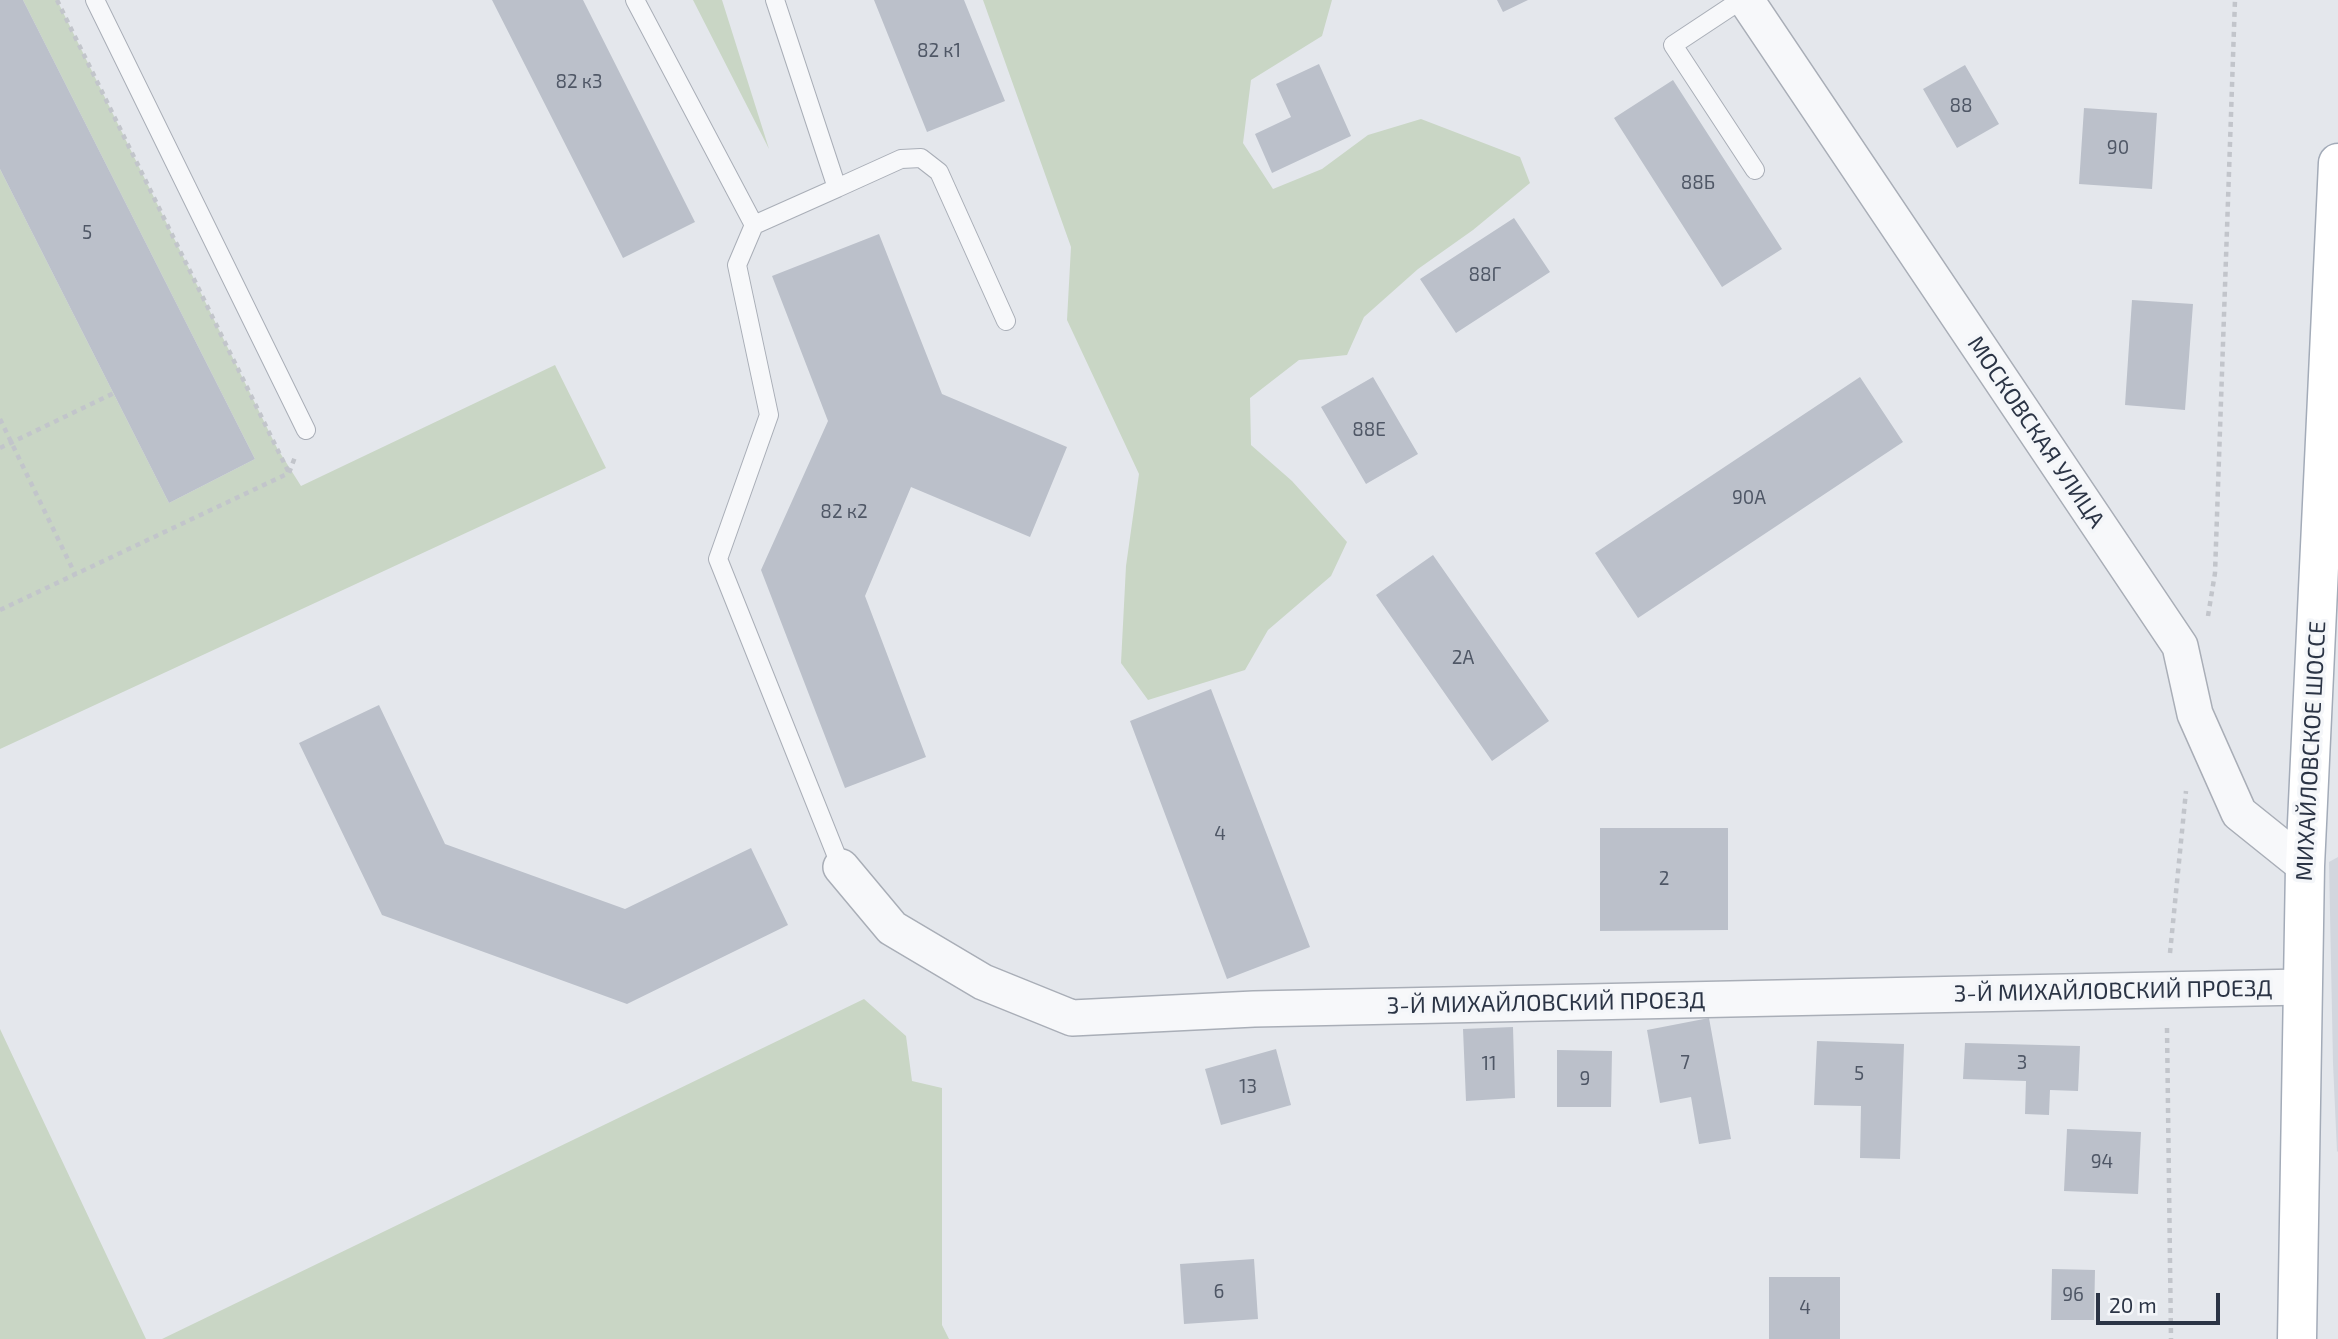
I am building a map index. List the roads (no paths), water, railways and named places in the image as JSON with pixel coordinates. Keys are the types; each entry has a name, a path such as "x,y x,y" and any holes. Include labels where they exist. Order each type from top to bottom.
{"main road":[{"name":"МИХАЙЛОВСКОЕ ШОССЕ","path":"2297,1339 2305,866 2338,163"}],"street":[{"name":"МОСКОВСКАЯ УЛИЦА","path":"1743,0 2180,646 2194,714 2239,813 2305,866"},
{"name":"3-Й МИХАЙЛОВСКИЙ ПРОЕЗД","path":"841,867 892,928 983,982 1072,1018 1254,1009 2302,987"}],"lane":[{"path":"95,0 306,430"},
{"path":"635,0 754,225"},
{"path":"775,0 837,188"},
{"path":"1743,0 1673,45 1755,170"},
{"path":"841,867 718,559 769,415 737,265 754,225 901,159 921,158 939,172 1006,321"}]}
